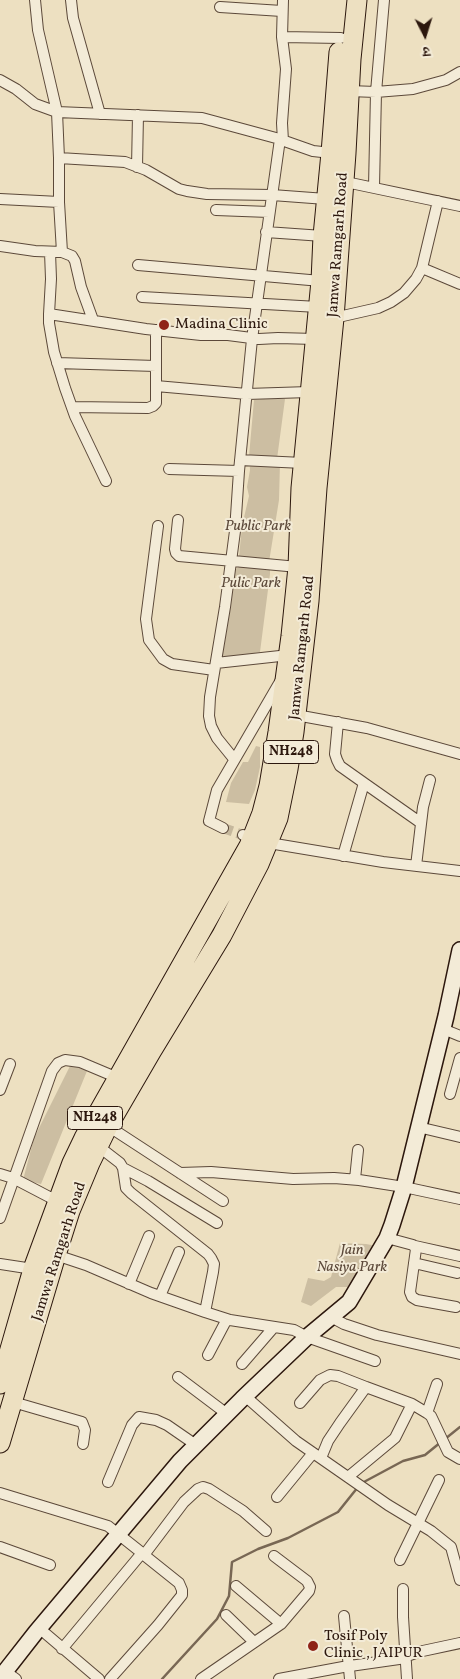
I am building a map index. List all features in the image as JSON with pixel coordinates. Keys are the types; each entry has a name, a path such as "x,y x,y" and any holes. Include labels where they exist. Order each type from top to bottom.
{"highway":[{"name":"Jamwa Ramgarh Road","path":"0,1384 33,1269 48,1252 70,1211 108,1126 222,935 255,839 269,786 288,662 298,566 303,463 326,199 336,180 331,153 345,0"},
{"name":"Jamwa Ramgarh Road","path":"0,1443 13,1402 58,1201 72,1163 84,1138 255,839 278,818 296,715 309,601 317,488 334,318 336,180 350,91 356,0"}],"street":[{"path":"35,0 38,30 57,112 62,252"},
{"path":"71,0 74,18 100,114"},
{"path":"234,759 217,738 208,716 235,531 252,339 269,212 282,140 286,69 282,37 283,0"},
{"path":"374,187 376,92 384,0"},
{"path":"220,7 282,11"},
{"path":"282,37 341,38"},
{"path":"350,91 376,92 413,89 446,80 460,72"},
{"path":"0,80 16,89 35,104 57,112 202,118 282,140 313,151 331,153"},
{"path":"137,167 138,115"},
{"path":"59,158 125,162 179,189 187,191 207,194 272,195 326,199"},
{"path":"336,180 460,206"},
{"path":"0,198 59,202"},
{"path":"334,318 378,308 404,293 416,279 422,268 438,201"},
{"path":"216,210 269,212"},
{"path":"266,232 323,236"},
{"path":"0,246 62,252 72,256 93,320"},
{"path":"50,252 49,323 58,363 72,407 106,481"},
{"path":"138,265 320,281"},
{"path":"422,268 460,284"},
{"path":"142,297 318,307"},
{"path":"49,314 201,335 228,335 252,339 315,339"},
{"path":"72,407 148,408 153,406 156,403 156,330"},
{"path":"58,363 156,366"},
{"path":"156,386 247,394 309,392"},
{"path":"240,460 303,463"},
{"path":"169,469 239,471"},
{"path":"178,520 175,549 179,556 298,566"},
{"path":"158,526 146,618 149,640 163,659 172,664 215,667 288,662"},
{"path":"223,828 209,821 217,790 288,662"},
{"path":"296,715 367,728 460,754"},
{"path":"338,722 335,754 340,766 421,823"},
{"path":"416,866 421,823 430,780"},
{"path":"343,856 364,783"},
{"path":"255,839 343,856 460,871"},
{"path":"7,1676 39,1628 120,1535 180,1461 307,1337 349,1302 388,1238 404,1187 443,1029 460,950"},
{"path":"443,1029 460,1036"},
{"path":"450,1094 460,1058"},
{"path":"0,1218 52,1071 58,1063 65,1060 80,1062 118,1078"},
{"path":"0,1090 10,1064"},
{"path":"108,1126 223,1201"},
{"path":"418,1127 460,1137"},
{"path":"98,1146 120,1163 123,1168 126,1188 131,1193 211,1258 214,1264 205,1312"},
{"path":"355,1179 358,1150"},
{"path":"123,1168 217,1223"},
{"path":"180,1173 211,1172 293,1179 355,1179 460,1199"},
{"path":"0,1174 13,1178 58,1201"},
{"path":"129,1284 149,1236"},
{"path":"388,1238 460,1256"},
{"path":"415,1246 417,1251 410,1292 412,1297 417,1300 456,1307"},
{"path":"48,1252 160,1296 226,1319 294,1330 307,1337 376,1361"},
{"path":"160,1296 179,1252"},
{"path":"0,1264 33,1269"},
{"path":"414,1264 457,1273"},
{"path":"331,1317 344,1324 377,1335 460,1354"},
{"path":"208,1356 226,1319"},
{"path":"242,1364 274,1327"},
{"path":"300,1403 320,1380 330,1375 338,1376 412,1404 427,1412 431,1416 448,1452 460,1459"},
{"path":"178,1377 227,1414"},
{"path":"427,1412 437,1384"},
{"path":"277,1497 317,1455 366,1387"},
{"path":"245,1396 296,1441 456,1549 460,1580"},
{"path":"13,1402 82,1422 85,1430 83,1444"},
{"path":"350,1478 395,1438 412,1404"},
{"path":"108,1482 132,1425 139,1417 156,1420 167,1425 196,1445"},
{"path":"400,1560 439,1480"},
{"path":"62,1649 143,1554 184,1502 198,1489 204,1487 209,1489 243,1511 266,1531"},
{"path":"0,1493 108,1526 179,1583 182,1595 158,1626 110,1679"},
{"path":"0,1547 50,1565"},
{"path":"201,1679 281,1624 304,1599 310,1587 308,1581 274,1556"},
{"path":"236,1586 281,1624"},
{"path":"403,1589 402,1617 407,1679"},
{"path":"226,1615 254,1642"},
{"path":"344,1616 350,1679"},
{"path":"39,1628 98,1679"},
{"path":"279,1679 307,1676 350,1666 399,1659 460,1643"}],"green space":[{"name":"Public Park","path":"285,399 277,459 280,463 279,500 269,562 239,557 242,526 249,496 247,487 250,470 249,456 254,400"},
{"name":"Pulic Park","path":"242,566 270,567 260,652 221,659 231,606 233,570"},
{"path":"256,746 260,747 260,767 255,790 249,804 226,802 231,783 243,762 248,762"},
{"path":"71,1064 87,1071 41,1184 23,1180 34,1138"},
{"name":"Jain Nasiya Park","path":"340,1243 382,1247 354,1287 336,1287 311,1306 301,1302 308,1278 324,1281 331,1277"}],"waterway":[{"path":"445,1439 460,1427"},
{"path":"362,1483 403,1461 425,1455 441,1442"},
{"path":"162,1679 217,1619 229,1596 232,1562 258,1549 288,1538 338,1512 358,1487"}],"tunnel":[{"path":"223,828 243,835"}],"place":[{"name":"Madina Clinic","path":"164,325"},
{"name":"Tosif Poly Clinic , JAIPUR","path":"313,1646"}]}
